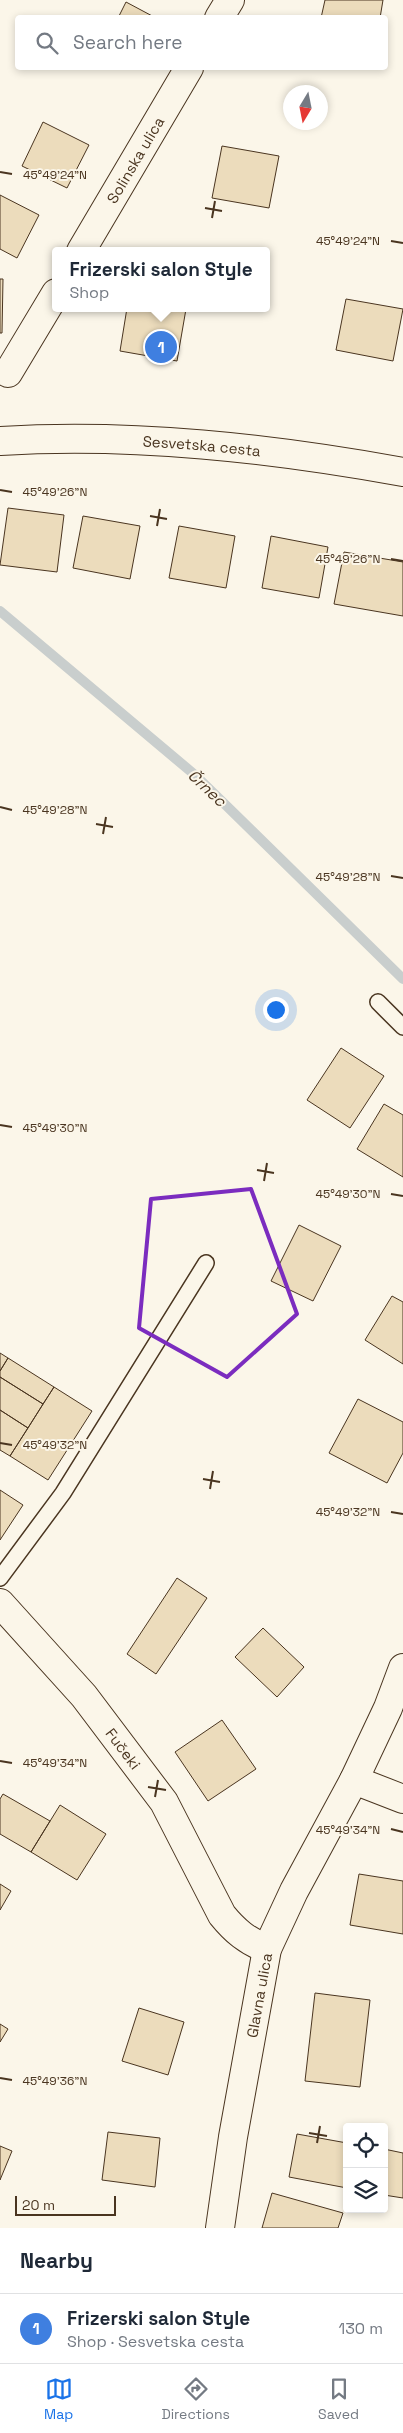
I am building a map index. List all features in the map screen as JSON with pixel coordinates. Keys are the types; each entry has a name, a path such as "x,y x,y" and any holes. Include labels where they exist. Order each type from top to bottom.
{"street":[{"path":"221,15 230,0"},
{"name":"Solinska ulica","path":"83,247 189,70"},
{"path":"8,373 52,300"},
{"name":"Sesvetska cesta","path":"0,441 102,440 200,444 271,450 403,472"},
{"name":"Fučeki","path":"0,1603 84,1696 164,1802 222,1915 234,1930 248,1942 266,1949"},
{"name":"Glavna ulica","path":"220,2228 233,2137 266,1949 294,1891 354,1780 388,1708 403,1668"},
{"path":"354,1780 403,1799"}],"lane":[{"path":"378,1002 403,1027"},
{"path":"0,1578 64,1493 206,1263"}],"highlighted area":[{"path":"251,1189 297,1314 227,1377 139,1328 151,1199"}],"building":[{"path":"325,0 383,0 380,15 322,15"},
{"path":"126,2 150,15 120,15"},
{"path":"43,122 89,145 67,188 22,166"},
{"path":"222,146 279,156 269,208 212,198"},
{"path":"0,195 39,215 17,258 0,249"},
{"path":"0,279 3,279 2,333 0,333"},
{"path":"346,299 403,309 393,361 336,350"},
{"path":"126,312 185,312 177,361 120,351"},
{"path":"8,508 64,515 57,572 0,565"},
{"path":"83,516 140,526 130,579 73,568"},
{"path":"179,526 235,536 226,588 169,578"},
{"path":"271,536 328,547 319,598 262,588"},
{"path":"344,552 403,562 403,616 334,604"},
{"path":"341,1048 384,1076 350,1128 307,1100"},
{"path":"384,1104 403,1115 403,1177 357,1149"},
{"path":"299,1225 341,1246 313,1301 271,1281"},
{"path":"392,1296 403,1302 403,1364 365,1340"},
{"path":"0,1353 8,1358 0,1371"},
{"path":"8,1358 54,1387 43,1404 0,1377 0,1371"},
{"path":"0,1377 43,1404 28,1428 0,1410"},
{"path":"54,1387 92,1411 48,1480 10,1456"},
{"path":"358,1399 403,1422 403,1453 387,1483 329,1453"},
{"path":"0,1410 28,1428 10,1456 0,1450"},
{"path":"0,1490 23,1505 0,1540"},
{"path":"177,1578 207,1598 156,1674 127,1654"},
{"path":"263,1628 304,1667 277,1697 235,1657"},
{"path":"222,1720 256,1769 208,1801 175,1752"},
{"path":"3,1794 50,1821 31,1852 0,1834 0,1799"},
{"path":"60,1805 106,1834 77,1880 31,1852"},
{"path":"359,1874 403,1881 403,1934 350,1925"},
{"path":"0,1884 11,1891 0,1910"},
{"path":"315,1993 370,2000 360,2087 305,2081"},
{"path":"139,2008 184,2022 168,2075 122,2061"},
{"path":"0,2024 8,2029 0,2042"},
{"path":"108,2132 160,2138 155,2187 102,2180"},
{"path":"297,2134 343,2142 343,2187 289,2177"},
{"path":"0,2146 12,2151 0,2180"},
{"path":"388,2150 403,2153 403,2198 388,2196"},
{"path":"272,2193 343,2213 338,2228 262,2228"}],"waterway":[{"name":"Črnec","path":"0,611 195,775 403,979"}],"place":[{"name":"Frizerski salon Style","path":"161,347"}]}
